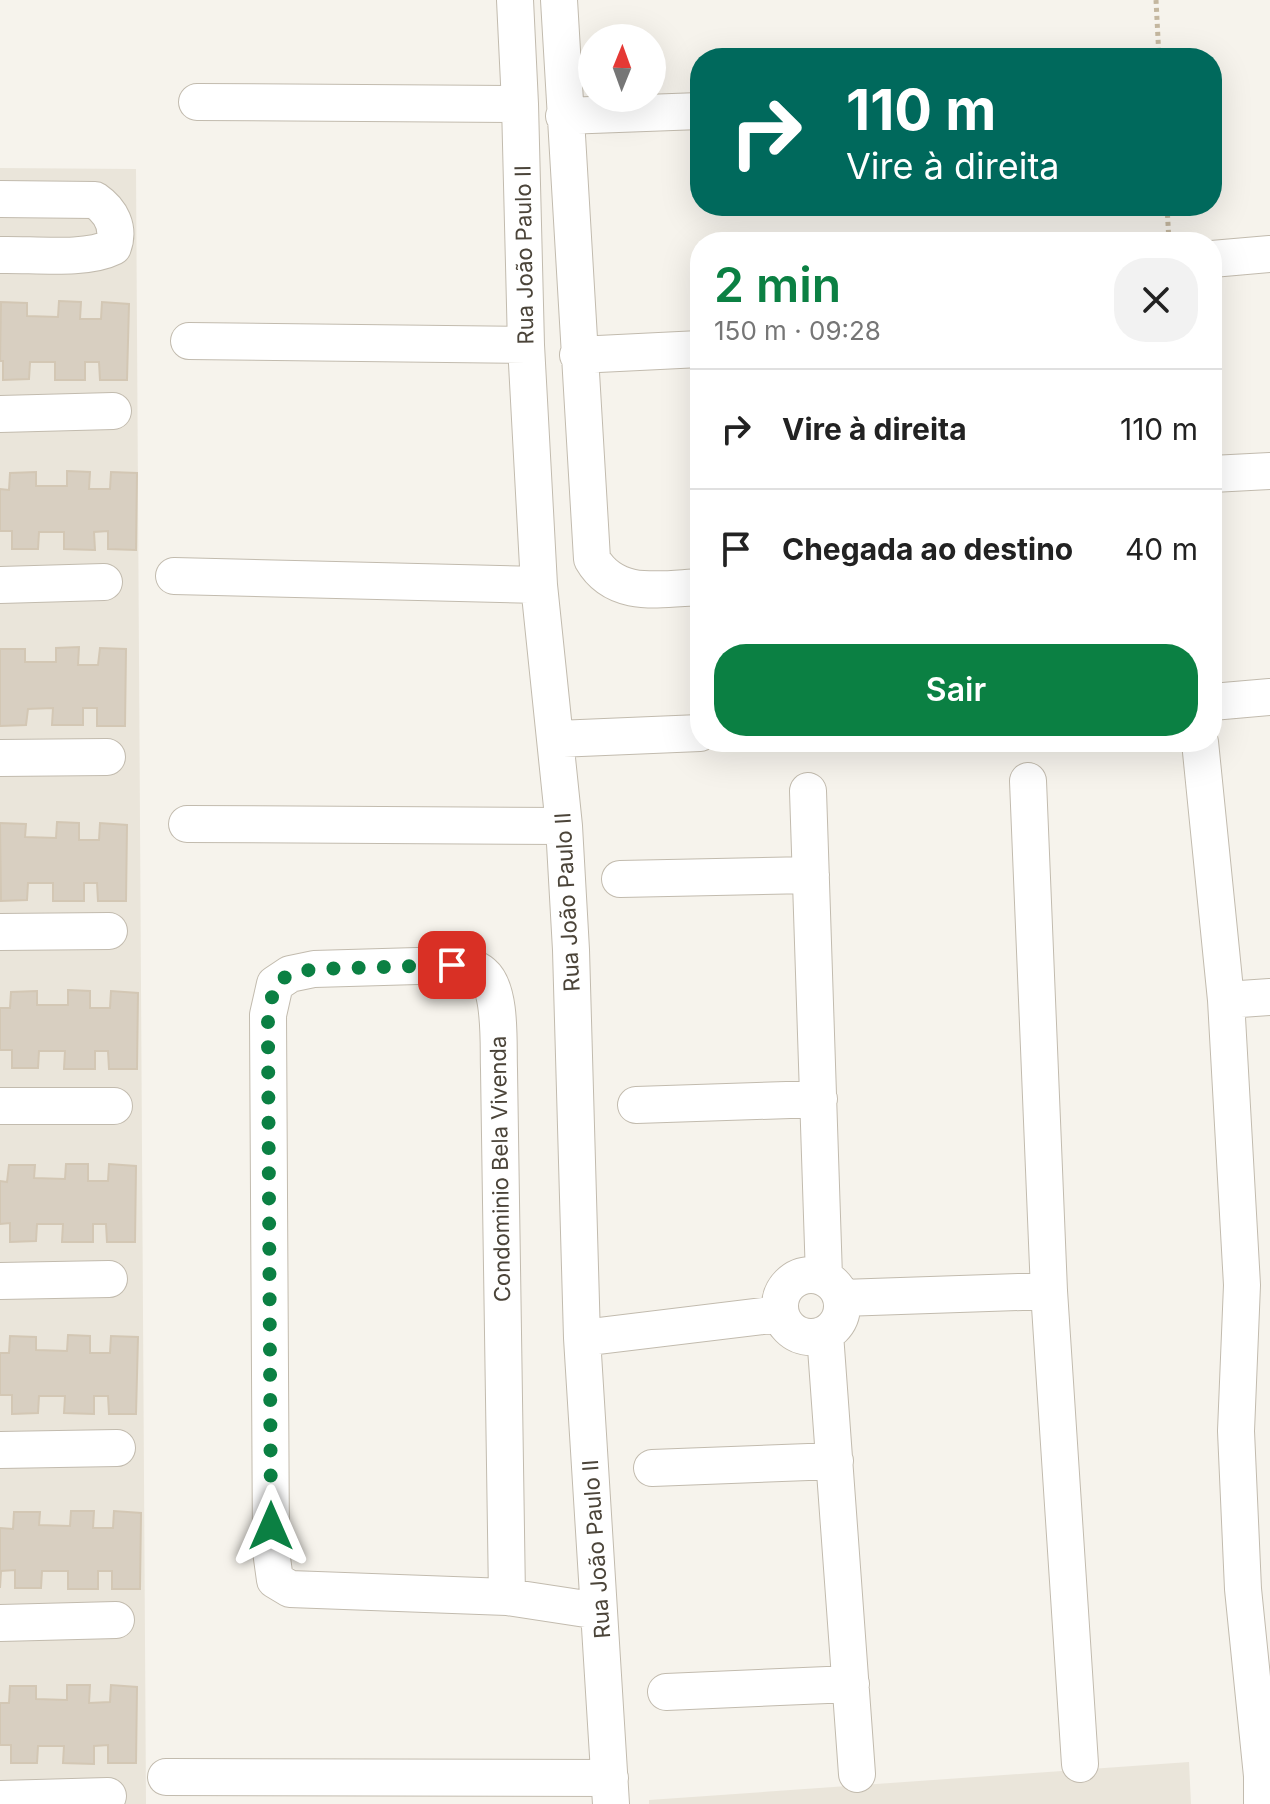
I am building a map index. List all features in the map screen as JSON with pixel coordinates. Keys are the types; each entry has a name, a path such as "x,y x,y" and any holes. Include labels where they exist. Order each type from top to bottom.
{"street":[{"name":"Rua João Paulo II","path":"515,0 526,345 539,585 564,826 571,950 582,1338 611,1791"},
{"path":"559,0 592,559 600,573 613,582 631,588 690,588"},
{"path":"197,102 520,104"},
{"path":"564,116 690,111"},
{"path":"0,199 95,200 107,208 116,233 113,247 106,251 0,255"},
{"path":"1222,258 1270,254"},
{"path":"189,341 526,345"},
{"path":"578,355 690,349"},
{"path":"0,414 113,411"},
{"path":"1222,473 1270,471"},
{"path":"174,576 539,585"},
{"path":"0,585 104,582"},
{"path":"1222,701 1270,697"},
{"path":"557,739 690,733"},
{"path":"1201,752 1256,1284 1236,1431 1256,1588 1262,1804"},
{"path":"0,758 107,757"},
{"path":"1028,781 1049,1291 1080,1764"},
{"path":"808,791 819,1099 833,1288 842,1312 836,1325 825,1334 812,1338 798,1335 787,1327 780,1314 780,1299 786,1287 797,1278 811,1275 833,1288 1049,1291"},
{"path":"187,824 564,826"},
{"path":"620,879 811,875"},
{"path":"0,932 109,931"},
{"name":"Condominio Bela Vivenda","path":"507,1597 499,1069 497,1013 491,983 482,973 470,967 452,965 314,969 290,974 275,984 268,1015 271,1568 275,1580 290,1589 507,1597 599,1611"},
{"path":"1226,1000 1270,997"},
{"path":"636,1105 819,1099"},
{"path":"0,1106 114,1106"},
{"path":"0,1281 109,1279"},
{"path":"582,1338 780,1314"},
{"path":"825,1334 857,1774"},
{"path":"0,1450 117,1448"},
{"path":"652,1468 835,1461"},
{"path":"0,1623 116,1620"},
{"path":"666,1692 851,1684"},
{"path":"166,1777 611,1791"},
{"path":"0,1799 108,1796"}],"path":[{"path":"1156,0 1158,48"}],"shaded area":[{"path":"0,168 136,169 146,1804 0,1804"},
{"path":"1189,1762 1191,1804 649,1804 649,1800"}],"building":[{"path":"59,301 81,302 80,319 101,319 102,302 129,304 127,380 100,380 99,362 85,362 85,380 55,380 55,362 30,362 29,379 3,380 3,361 0,361 1,302 27,303 27,316 58,317"},
{"path":"67,471 90,472 89,489 110,489 111,472 137,473 136,550 108,549 108,531 94,532 95,550 64,549 64,532 39,532 38,549 12,549 12,531 0,531 0,489 9,490 10,473 36,472 36,486 67,486"},
{"path":"79,647 78,665 98,665 100,648 126,649 125,726 97,726 97,708 83,708 83,725 52,725 53,708 28,709 26,725 0,726 0,649 25,649 25,662 56,662 56,648"},
{"path":"57,822 79,823 79,840 99,840 100,823 127,825 126,901 98,901 97,883 84,883 84,901 53,901 53,883 28,883 27,900 1,901 0,823 26,824 25,837 56,838"},
{"path":"68,990 90,991 90,1008 110,1008 111,991 138,993 137,1069 109,1069 108,1051 95,1051 95,1069 64,1069 65,1051 39,1051 38,1068 12,1068 12,1050 0,1050 0,1008 10,1008 11,992 37,991 37,1005 68,1005"},
{"path":"66,1164 88,1164 88,1181 108,1181 109,1164 136,1166 135,1242 107,1242 106,1224 93,1224 93,1242 62,1242 63,1224 37,1224 36,1241 10,1242 10,1223 0,1224 0,1181 7,1182 9,1165 35,1165 34,1178 65,1179"},
{"path":"68,1335 90,1336 90,1353 110,1353 111,1336 138,1337 136,1414 109,1414 108,1396 94,1396 94,1414 64,1413 65,1396 39,1396 38,1413 12,1414 12,1395 0,1395 0,1353 9,1353 10,1336 36,1337 36,1350 67,1351"},
{"path":"71,1511 94,1511 93,1528 113,1528 114,1511 141,1513 140,1589 112,1589 112,1571 98,1571 98,1589 68,1589 68,1571 42,1571 41,1588 15,1588 15,1570 1,1571 0,1588 0,1528 13,1529 14,1512 40,1512 39,1525 70,1526"},
{"path":"67,1685 90,1685 89,1703 110,1702 111,1685 137,1687 136,1763 108,1763 108,1745 94,1746 94,1764 63,1763 64,1746 38,1746 37,1763 11,1763 11,1745 0,1745 0,1703 9,1703 10,1686 36,1686 36,1699 67,1700"}],"route":[{"path":"271,1526 268,1015 275,984 290,974 314,969 452,965"}]}
